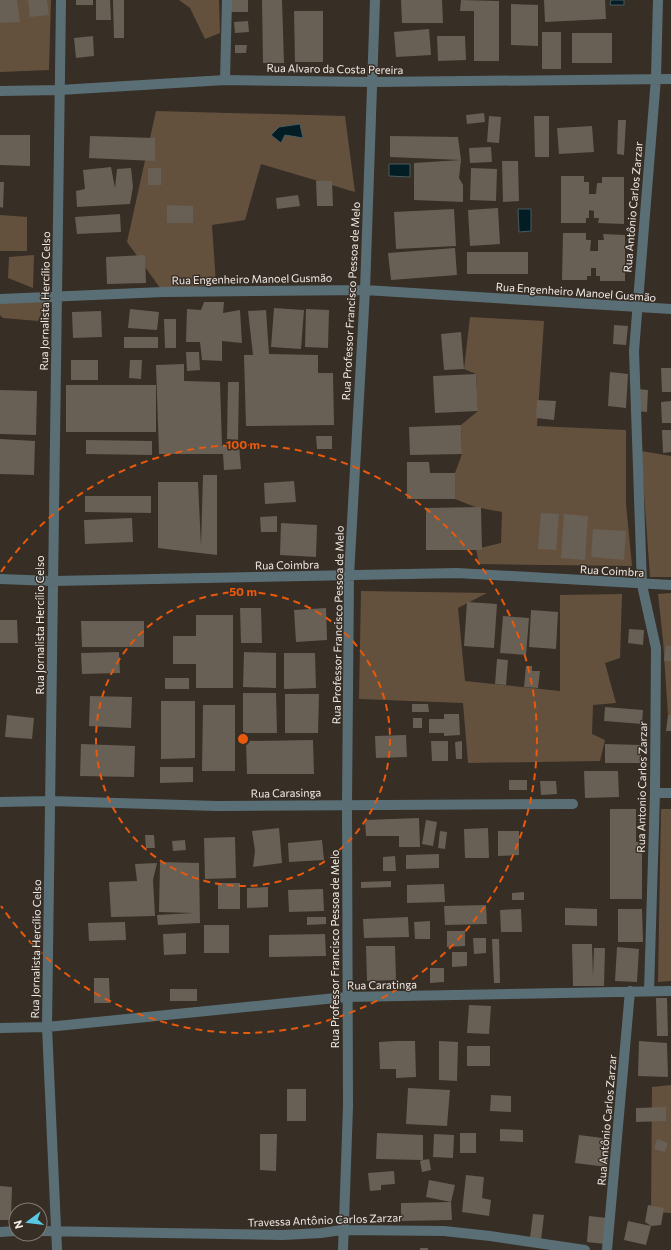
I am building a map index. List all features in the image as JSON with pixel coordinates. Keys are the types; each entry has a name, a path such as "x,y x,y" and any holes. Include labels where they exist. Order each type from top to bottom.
{"street":[{"name":"Rua Jornalista Hercílio Celso","path":"57,1250 58,1230 47,1027 61,0"},
{"path":"226,80 227,0"},
{"name":"Rua Professor Francisco Pessoa de Melo","path":"343,1250 342,1230 348,1106 346,997 349,576 364,290 375,0"},
{"name":"Rua Antônio Carlos Zarzar","path":"642,585 635,418 634,351 636,308 656,78 658,0"},
{"name":"Rua Alvaro da Costa Pereira","path":"0,91 60,90 226,80 373,82 671,79"},
{"name":"Rua Engenheiro Manoel Gusmão","path":"0,299 170,292 364,290 671,309"},
{"name":"Rua Coimbra","path":"0,579 52,581 457,573 642,585 671,585"},
{"name":"Rua Antonio Carlos Zarzar","path":"642,585 656,648 655,793 649,991"},
{"path":"655,793 671,792"},
{"name":"Rua Carasinga","path":"0,802 51,801 217,806 573,804"},
{"name":"Rua Antônio Carlos Zarzar","path":"607,1250 630,991"},
{"name":"Rua Caratinga","path":"0,1028 47,1027 346,997 671,991"},
{"name":"Travessa Antônio Carlos Zarzar","path":"48,1231 283,1235 342,1230 444,1231 490,1236 584,1250"}],"shaded area":[{"path":"0,0 51,0 49,70 0,72"},
{"path":"179,0 219,0 220,33 205,39 190,8"},
{"path":"156,111 345,116 355,192 261,164 245,220 212,225 216,284 163,292 127,242"},
{"path":"0,215 27,217 27,251 0,251"},
{"path":"34,255 33,288 8,278 9,257"},
{"path":"0,299 47,300 38,321 3,318 0,315"},
{"path":"470,317 544,321 537,426 626,430 626,504 632,566 479,564 476,549 501,543 502,512 475,507 455,499 455,473 462,454 461,425 478,411 476,374 464,369"},
{"path":"641,451 671,456 671,577 650,577"},
{"path":"361,591 487,593 458,608 465,681 560,691 560,595 622,594 620,658 605,663 616,703 593,705 592,734 605,740 600,761 468,763 463,703 359,699"},
{"path":"671,593 671,715 668,715 658,594"},
{"path":"661,809 671,809 671,981 658,982"},
{"path":"671,1085 671,1213 651,1212 652,1087"}],"water":[{"path":"611,0 624,0 624,5 610,5"},
{"path":"300,124 303,138 285,135 281,143 271,135 279,127"},
{"path":"389,164 410,164 410,177 389,176"},
{"path":"518,209 531,209 531,231 519,232"}],"building":[{"path":"0,0 17,0 20,22 0,23"},
{"path":"28,0 47,0 49,15 30,17"},
{"path":"76,0 93,0 93,5 76,5"},
{"path":"96,0 110,0 111,20 96,20"},
{"path":"113,0 124,0 124,38 114,38"},
{"path":"231,0 248,0 248,12 231,12"},
{"path":"262,0 282,0 284,63 263,63"},
{"path":"401,0 442,0 443,23 402,23"},
{"path":"461,0 499,1 499,61 474,61 474,11 460,11"},
{"path":"544,0 605,0 606,19 545,22"},
{"path":"511,4 538,5 538,46 511,45"},
{"path":"294,11 323,11 323,62 295,62"},
{"path":"248,21 249,32 235,33 234,22"},
{"path":"429,29 431,55 396,57 394,32"},
{"path":"542,32 561,32 561,69 542,69"},
{"path":"572,33 612,33 612,63 572,63"},
{"path":"93,36 94,56 76,58 74,38"},
{"path":"437,36 465,36 466,60 438,61"},
{"path":"235,45 247,45 246,53 235,53"},
{"path":"484,113 485,122 467,124 466,115"},
{"path":"489,116 501,117 499,143 487,142"},
{"path":"534,116 549,116 549,157 535,157"},
{"path":"618,120 626,120 624,155 617,154"},
{"path":"592,126 594,152 559,154 557,128"},
{"path":"0,135 30,135 30,166 0,165"},
{"path":"90,136 155,138 155,161 89,158"},
{"path":"390,136 458,137 461,160 390,157"},
{"path":"491,147 492,162 470,163 469,148"},
{"path":"461,160 459,178 463,185 463,202 414,200 414,163"},
{"path":"502,161 518,161 519,201 503,202"},
{"path":"111,167 115,188 117,169 131,168 133,187 130,204 77,207 76,191 85,189 83,170"},
{"path":"148,168 161,168 161,185 148,185"},
{"path":"471,168 497,169 496,201 470,200"},
{"path":"561,176 584,176 584,182 589,182 589,194 596,194 597,183 602,183 602,177 624,177 624,224 598,223 599,218 594,218 594,211 589,210 589,218 586,218 586,223 561,223"},
{"path":"316,181 332,181 333,206 317,206"},
{"path":"0,182 4,182 3,208 0,207"},
{"path":"298,195 300,206 277,209 276,198"},
{"path":"167,205 193,206 193,223 167,223"},
{"path":"498,208 500,244 470,246 468,210"},
{"path":"454,209 456,246 396,249 394,212"},
{"path":"120,214 121,232 77,234 75,217"},
{"path":"563,233 586,233 586,240 591,240 590,251 598,251 598,240 604,240 603,234 625,235 625,281 600,281 600,276 596,276 596,268 591,268 591,276 587,276 587,280 562,280"},
{"path":"455,248 457,275 391,280 388,253"},
{"path":"467,252 528,252 528,274 467,274"},
{"path":"145,255 146,283 107,284 106,257"},
{"path":"204,302 224,302 223,313 240,310 242,343 222,341 222,361 202,360 200,342 186,342 187,309 201,310"},
{"path":"274,308 304,310 301,349 271,347"},
{"path":"130,309 159,312 157,330 128,328"},
{"path":"306,309 329,310 328,348 305,347"},
{"path":"266,310 269,354 318,355 318,373 333,373 334,425 246,426 244,355 253,355 248,311"},
{"path":"101,311 102,337 73,338 72,312"},
{"path":"164,319 176,319 176,348 165,348"},
{"path":"614,325 628,326 626,345 613,344"},
{"path":"461,332 464,369 444,370 441,334"},
{"path":"124,337 158,337 158,348 124,348"},
{"path":"186,352 199,352 200,370 187,371"},
{"path":"71,360 98,360 98,380 71,380"},
{"path":"130,360 142,360 141,379 129,378"},
{"path":"184,364 184,381 220,382 222,446 239,445 241,469 224,470 223,454 159,454 156,365"},
{"path":"661,368 671,368 671,392 662,392"},
{"path":"610,372 628,374 626,408 608,406"},
{"path":"476,374 478,411 435,413 433,376"},
{"path":"228,382 239,382 238,440 227,439"},
{"path":"66,385 156,385 156,432 66,432"},
{"path":"637,389 648,390 647,412 636,411"},
{"path":"0,390 37,391 36,435 0,434"},
{"path":"537,400 556,401 554,420 536,418"},
{"path":"671,401 671,423 662,423 661,402"},
{"path":"461,425 462,454 410,455 409,427"},
{"path":"662,430 671,430 671,452 663,453"},
{"path":"316,436 332,436 332,449 317,449"},
{"path":"0,439 35,441 34,475 0,474"},
{"path":"86,440 152,441 152,455 86,454"},
{"path":"407,462 429,462 430,473 455,473 455,499 407,499"},
{"path":"203,475 217,475 217,555 158,548 158,482 198,482 201,546"},
{"path":"294,481 296,502 265,504 264,483"},
{"path":"85,496 151,496 151,513 85,512"},
{"path":"481,507 482,550 426,550 426,508"},
{"path":"541,513 559,514 556,550 538,549"},
{"path":"564,514 588,516 585,560 561,558"},
{"path":"277,516 277,532 261,532 260,517"},
{"path":"132,518 133,542 85,544 84,520"},
{"path":"281,523 317,525 316,557 280,555"},
{"path":"593,529 626,531 624,560 591,557"},
{"path":"467,602 497,604 494,648 464,646"},
{"path":"240,608 261,608 262,643 241,643"},
{"path":"326,608 327,640 296,642 294,610"},
{"path":"531,610 558,612 556,649 529,647"},
{"path":"196,615 233,615 233,688 196,688 196,664 173,664 173,636 196,636"},
{"path":"503,616 529,618 526,655 500,653"},
{"path":"0,620 17,620 18,643 0,643"},
{"path":"81,621 144,621 144,647 82,647"},
{"path":"629,629 644,630 643,645 628,643"},
{"path":"666,646 671,646 671,661 664,661"},
{"path":"119,652 120,673 82,674 81,653"},
{"path":"244,652 276,653 276,688 243,687"},
{"path":"284,653 315,653 316,688 284,689"},
{"path":"497,659 508,660 506,685 495,684"},
{"path":"526,666 532,666 532,671 540,671 538,688 524,687"},
{"path":"165,678 189,678 189,689 165,689"},
{"path":"243,693 276,693 277,733 243,733"},
{"path":"285,694 319,694 318,733 285,733"},
{"path":"90,696 132,697 131,728 89,726"},
{"path":"161,701 195,701 195,758 161,759"},
{"path":"412,704 428,704 429,712 412,712"},
{"path":"203,705 235,705 235,771 202,771"},
{"path":"605,707 643,710 642,724 604,721"},
{"path":"444,714 459,714 460,735 444,736 444,733 429,733 429,719 444,719"},
{"path":"7,715 34,718 32,739 5,737"},
{"path":"668,715 671,715 671,731 666,731"},
{"path":"413,718 422,718 422,728 413,728"},
{"path":"406,735 407,757 376,758 375,736"},
{"path":"313,740 314,774 247,774 246,741"},
{"path":"431,741 448,741 448,761 432,761"},
{"path":"462,741 462,759 456,759 455,742"},
{"path":"81,744 135,746 134,777 80,776"},
{"path":"605,744 641,745 641,763 605,763"},
{"path":"160,767 193,767 193,782 160,783"},
{"path":"584,771 618,771 619,797 585,798"},
{"path":"509,780 527,780 527,790 509,790"},
{"path":"540,781 556,781 557,794 541,795"},
{"path":"610,809 636,809 636,842 642,842 642,899 610,899"},
{"path":"419,818 420,847 399,847 399,836 366,836 365,820"},
{"path":"426,820 437,822 433,846 422,844"},
{"path":"279,828 282,863 253,867 255,851 252,831"},
{"path":"488,828 489,858 465,858 464,829"},
{"path":"440,831 447,832 445,849 438,848"},
{"path":"498,831 519,831 519,855 498,856"},
{"path":"145,835 154,835 155,848 146,848"},
{"path":"235,837 236,878 205,879 204,838"},
{"path":"185,840 186,850 173,851 172,841"},
{"path":"322,840 324,860 289,862 288,843"},
{"path":"439,854 439,868 406,869 406,855"},
{"path":"395,856 396,871 383,871 383,857"},
{"path":"160,862 199,863 200,923 158,925 157,915 193,913 159,912"},
{"path":"157,863 153,880 155,916 111,917 109,882 137,881 135,864"},
{"path":"391,881 391,887 361,888 361,882"},
{"path":"218,883 240,883 240,909 218,909"},
{"path":"444,884 445,902 407,903 407,885"},
{"path":"268,887 268,907 247,908 247,888"},
{"path":"323,889 324,911 289,912 288,890"},
{"path":"524,892 524,900 512,900 512,893"},
{"path":"486,905 487,924 445,925 444,906"},
{"path":"565,908 597,909 597,926 565,925"},
{"path":"521,909 522,932 501,932 500,910"},
{"path":"618,909 642,909 643,942 618,942"},
{"path":"307,917 326,917 326,924 307,925"},
{"path":"408,917 409,937 364,938 363,919"},
{"path":"430,921 430,939 415,939 414,922"},
{"path":"125,922 126,940 89,941 88,923"},
{"path":"204,925 229,925 229,953 204,953"},
{"path":"447,931 465,931 465,946 447,947"},
{"path":"186,933 186,954 164,955 163,934"},
{"path":"325,934 326,956 269,957 269,935"},
{"path":"473,938 486,938 486,953 474,954"},
{"path":"492,939 499,939 500,983 494,983"},
{"path":"572,944 592,944 593,977 594,948 605,948 604,986 573,986"},
{"path":"366,946 395,946 396,980 367,981"},
{"path":"617,947 639,949 637,982 615,981"},
{"path":"452,952 467,952 467,966 452,967"},
{"path":"430,968 444,968 444,982 430,983"},
{"path":"94,978 109,978 110,1003 94,1003"},
{"path":"170,989 197,989 197,1001 170,1001"},
{"path":"656,998 667,998 668,1036 657,1036"},
{"path":"469,1005 491,1006 489,1034 467,1033"},
{"path":"415,1041 416,1077 396,1078 396,1069 380,1069 379,1042"},
{"path":"439,1041 458,1042 457,1081 439,1080"},
{"path":"639,1041 667,1043 668,1077 638,1076"},
{"path":"467,1046 490,1046 490,1066 467,1066"},
{"path":"408,1088 450,1090 447,1126 406,1124"},
{"path":"287,1089 306,1089 306,1121 287,1121"},
{"path":"491,1095 511,1096 511,1112 490,1111"},
{"path":"666,1107 666,1121 636,1122 636,1108"},
{"path":"500,1129 523,1130 523,1142 500,1141"},
{"path":"377,1133 423,1135 423,1160 376,1159"},
{"path":"460,1133 476,1133 476,1153 460,1153"},
{"path":"260,1134 277,1134 276,1171 260,1170"},
{"path":"434,1134 454,1135 453,1158 433,1157"},
{"path":"579,1135 610,1139 607,1167 575,1163"},
{"path":"657,1139 668,1143 665,1152 654,1149"},
{"path":"429,1159 431,1170 422,1172 420,1161"},
{"path":"394,1171 395,1184 381,1185 381,1190 370,1191 368,1173"},
{"path":"466,1175 484,1177 482,1198 491,1200 489,1216 462,1212"},
{"path":"429,1180 455,1185 451,1202 426,1197"},
{"path":"0,1186 12,1187 12,1202 8,1202 8,1220 0,1220"},
{"path":"451,1202 452,1220 401,1221 401,1203"},
{"path":"648,1205 664,1208 661,1225 651,1226 645,1222"},
{"path":"533,1214 544,1215 541,1240 530,1238"},
{"path":"589,1216 607,1218 605,1244 587,1242"},
{"path":"628,1221 651,1226 646,1245 624,1240"},
{"path":"420,1248 428,1248 428,1250 420,1250"}]}
